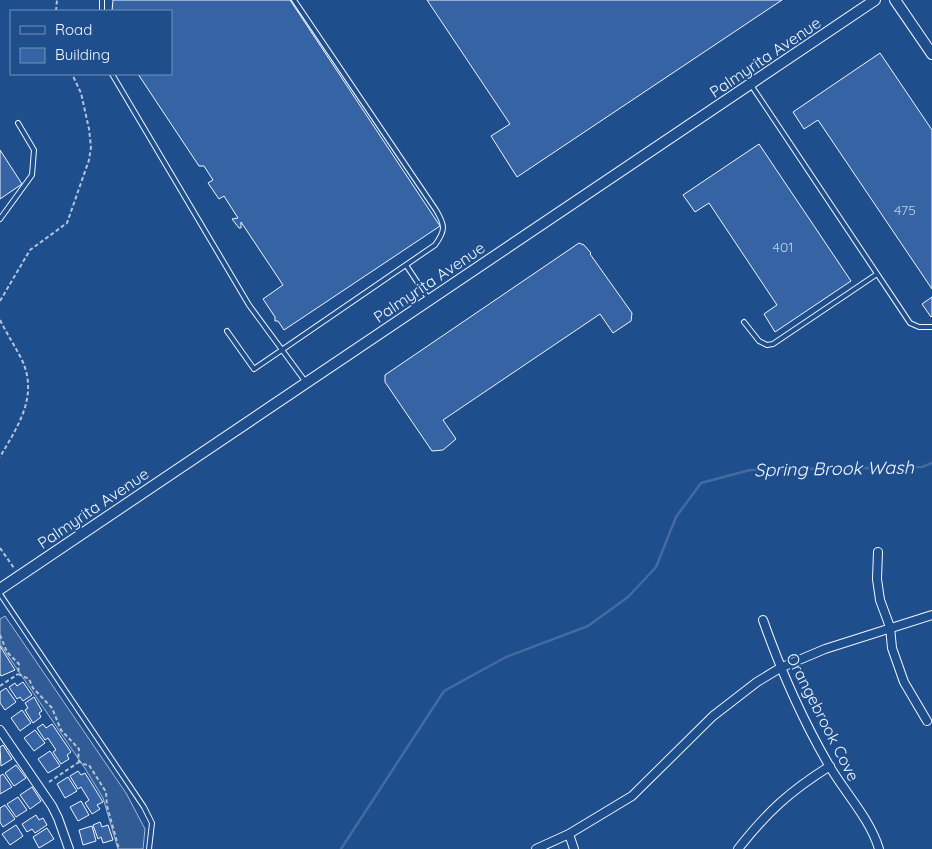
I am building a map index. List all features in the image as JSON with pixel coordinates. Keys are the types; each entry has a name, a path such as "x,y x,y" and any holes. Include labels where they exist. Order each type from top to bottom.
{"street":[{"name":"Palmyrita Avenue","path":"0,589 875,0"},
{"path":"895,0 932,54"},
{"path":"878,552 877,579 880,600 890,627 892,648 904,682 927,721"},
{"path":"536,849 569,834 632,796 713,716 757,682 780,668 824,649 932,615"},
{"name":"Orangebrook Cove","path":"763,620 780,668 830,766 875,835 879,849"},
{"path":"0,730 52,806 69,849"},
{"path":"738,849 758,823 796,787 830,766"},
{"path":"569,834 574,849"}],"lane":[{"path":"227,331 254,369 435,245 443,235 443,222 294,0"},
{"path":"113,75 249,305 306,383"},
{"path":"751,85 910,323 919,327 932,327"},
{"path":"0,219 32,175 34,150 18,123"},
{"path":"406,265 430,300"},
{"path":"744,322 760,341 767,345 773,344 877,274"},
{"path":"0,594 144,808 152,823 149,849"}],"path":[{"path":"0,301 30,250 68,223 89,160 91,147 89,129 81,93 72,75"},
{"path":"0,320 23,362 27,384 27,405 22,420 0,457"},
{"path":"0,548 20,576"},
{"path":"0,635 7,652 19,664 18,674"},
{"path":"0,686 18,674"},
{"path":"18,674 28,679 33,688 52,708 61,730 79,749 77,757 79,762"},
{"path":"49,782 79,762"},
{"path":"79,762 89,765 106,792 107,806 120,849"}],"shaded area":[{"path":"5,616 126,793 145,829 143,849 118,849 103,798 0,644 0,619"}],"building":[{"path":"113,0 290,0 440,226 284,330 278,321 275,321 275,317 263,299 283,285 241,222 241,228 239,228 232,219 238,218 224,196 219,199 208,183 213,180 204,166 199,166 139,75 172,75 172,10 112,10"},
{"path":"427,0 782,0 517,177 491,136 510,124"},
{"path":"880,53 932,130 932,289 818,120 804,129 793,112"},
{"path":"759,144 851,281 775,332 764,314 777,305 709,203 695,212 683,195"},
{"path":"0,150 22,184 0,199"},
{"path":"579,243 584,245 591,253 632,313 631,321 613,333 600,314 443,420 456,439 443,450 432,451 385,382 385,375"},
{"path":"932,297 932,316 931,317 922,304"},
{"path":"0,646 15,670 1,676 0,674"},
{"path":"23,682 32,695 23,701 20,697 17,699 9,687 15,683 17,686"},
{"path":"6,688 16,702 5,710 0,703 0,692"},
{"path":"34,697 42,711 39,713 41,717 33,723 25,710 28,708 25,703"},
{"path":"22,710 31,723 20,731 11,718"},
{"path":"43,724 46,728 52,724 71,752 67,755 69,759 61,764 53,752 56,750 48,738 45,740 37,728"},
{"path":"35,730 45,743 34,751 24,738"},
{"path":"3,745 12,759 1,766 0,747"},
{"path":"50,751 60,766 48,773 38,759"},
{"path":"16,765 26,778 14,786 5,773"},
{"path":"78,771 81,775 85,773 103,802 97,805 100,809 92,814 85,803 89,800 81,787 78,789 70,776"},
{"path":"3,774 12,787 0,794 0,776"},
{"path":"68,777 77,791 65,798 57,784"},
{"path":"32,787 41,801 30,809 20,795"},
{"path":"18,797 27,810 16,817 7,804"},
{"path":"81,801 89,815 78,821 70,807"},
{"path":"5,805 15,819 3,827 0,822 0,808"},
{"path":"36,815 39,820 43,818 47,825 35,833 32,829 27,832 22,824"},
{"path":"100,822 102,827 108,825 113,840 103,843 101,837 98,839 93,825"},
{"path":"16,825 23,836 10,845 2,834"},
{"path":"92,826 96,841 83,845 79,830"},
{"path":"47,828 54,839 39,848 33,837"}],"waterway":[{"name":"Spring Brook Wash","path":"341,849 444,691 506,657 588,626 628,597 656,567 676,517 701,483 750,470 922,467 932,463"}]}
